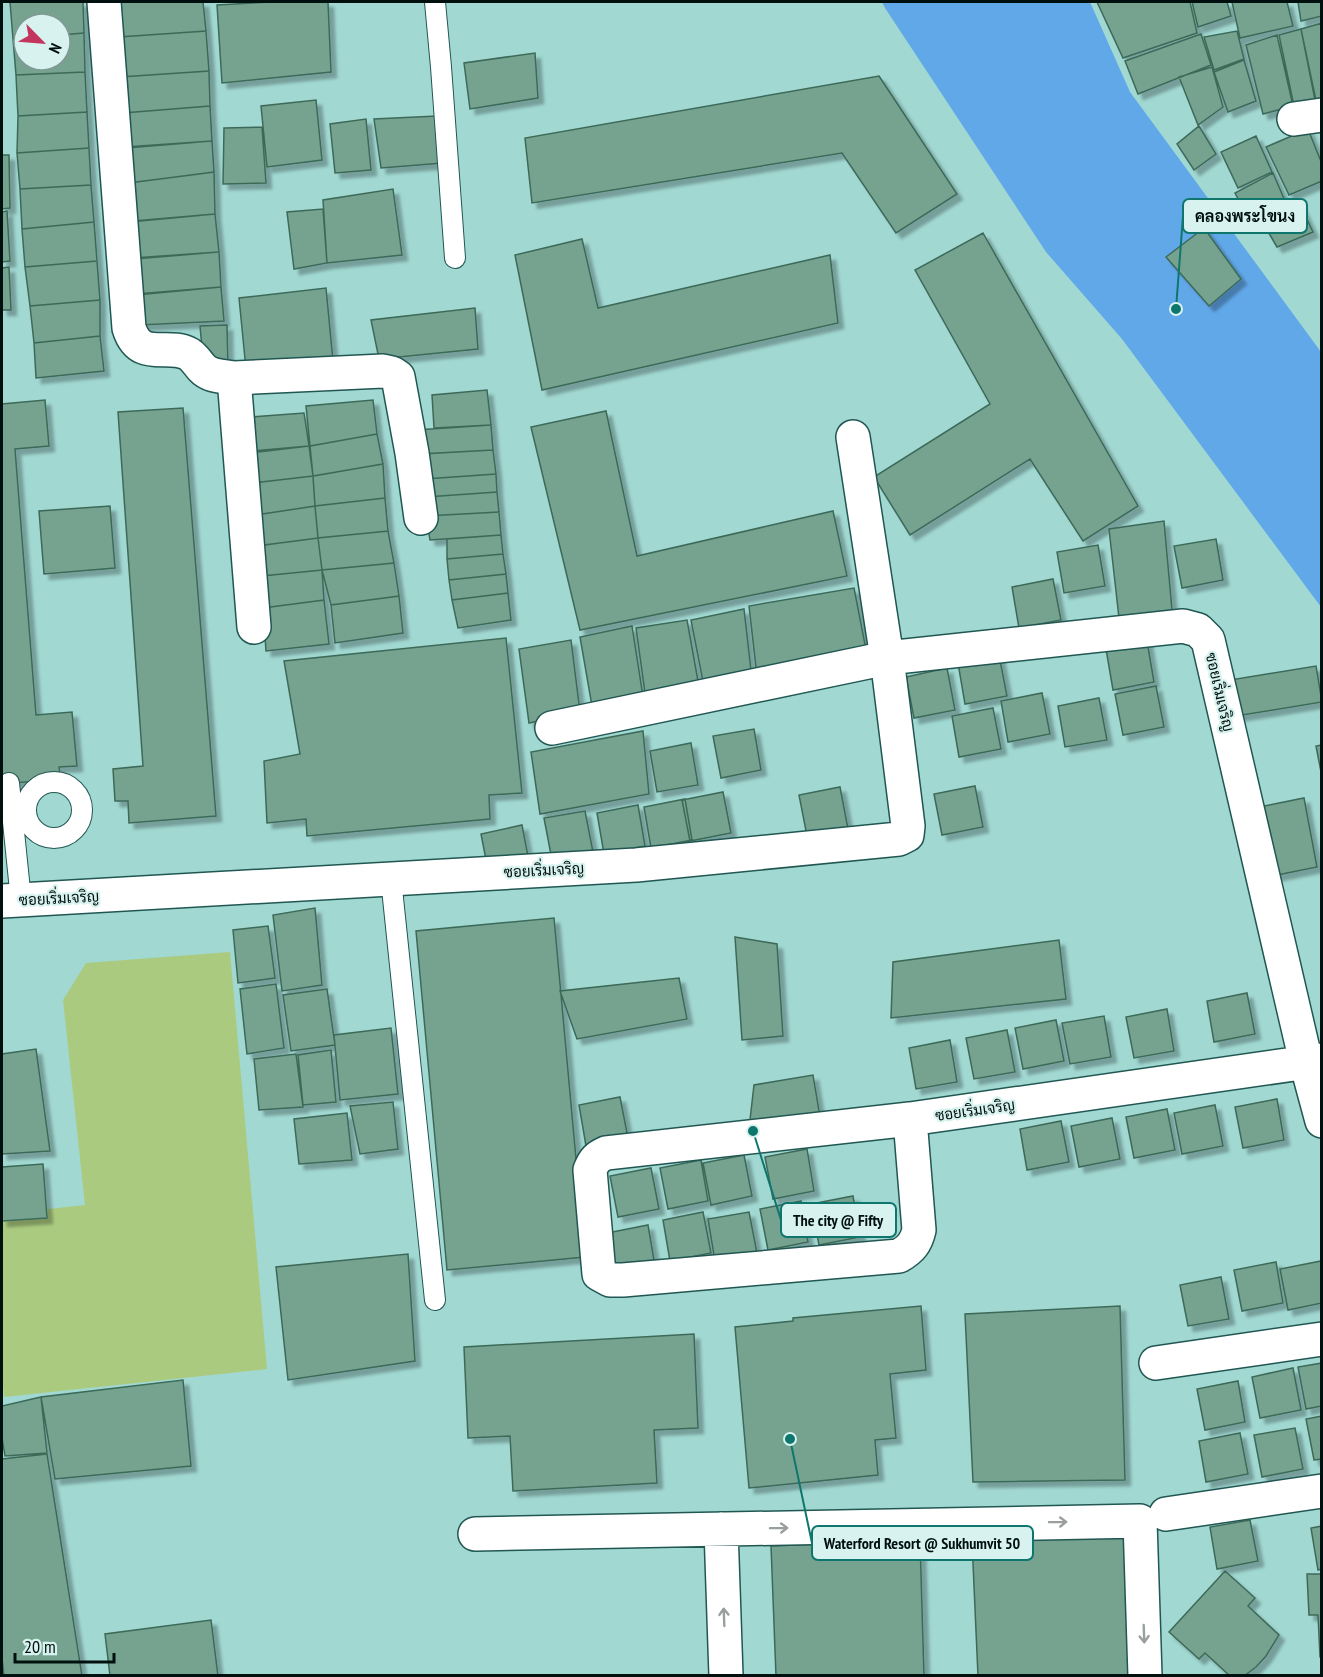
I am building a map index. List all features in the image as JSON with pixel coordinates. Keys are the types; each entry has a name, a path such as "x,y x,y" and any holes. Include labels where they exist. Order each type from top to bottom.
{"street":[{"path":"104,2 129,328 132,338 149,350 188,354 204,371 234,378 383,371 392,373 398,377 421,518"},
{"path":"234,378 254,627"},
{"path":"853,437 887,658"},
{"name":"ซอยเริ่มเจริญ","path":"552,728 887,658 1160,628 1183,626 1198,630 1208,640 1314,1061 1322,1121"},
{"name":"ซอยเริ่มเจริญ","path":"11,900 636,865 899,839 907,835 908,826 887,658"},
{"name":"ซอยเริ่มเจริญ","path":"910,1119 919,1230 916,1241 909,1251 899,1256 610,1280 599,1274 590,1170 597,1157 606,1153 910,1119 1314,1061"},
{"path":"1156,1363 1322,1339"},
{"path":"1166,1514 1322,1491"},
{"path":"475,1534 1140,1521 1145,1676"},
{"path":"721,1529 726,1676"}],"lane":[{"path":"435,2 455,258"},
{"path":"9,783 18,804 11,900"},
{"path":"391,879 435,1300"}],"green space":[{"path":"230,952 267,1369 4,1397 2,1214 85,1205 63,1000 86,963"}],"water":[{"path":"882,2 1090,2 1130,92 1321,352 1321,607 1122,339 1046,252"}],"building":[{"path":"10,2 83,2 84,33 72,34 72,12 12,12 12,27"},
{"path":"116,2 203,2 206,31 119,37"},
{"path":"328,2 331,72 222,83 217,5"},
{"path":"1097,2 1190,2 1197,33 1123,58"},
{"path":"1192,2 1227,2 1231,16 1198,27"},
{"path":"1232,2 1287,2 1293,26 1240,38"},
{"path":"1298,2 1322,2 1322,16 1301,21"},
{"path":"1322,23 1322,109 1318,110 1301,29"},
{"path":"1301,29 1315,100 1294,106 1279,35"},
{"path":"206,31 209,71 120,77 119,37"},
{"path":"1237,31 1244,59 1214,70 1204,37"},
{"path":"84,33 85,72 16,75 16,72 72,72 72,34"},
{"path":"1201,34 1211,65 1138,94 1125,61"},
{"path":"1277,35 1293,106 1263,114 1246,45"},
{"path":"535,53 538,98 470,109 464,63"},
{"path":"1244,60 1256,101 1228,112 1214,72"},
{"path":"1212,67 1223,107 1198,125 1179,77"},
{"path":"209,71 210,106 123,113 120,77"},
{"path":"85,72 87,112 18,116 16,75"},
{"path":"879,76 957,194 896,233 842,153 532,203 525,138"},
{"path":"316,100 322,160 267,167 261,106"},
{"path":"210,106 212,141 125,147 123,113"},
{"path":"87,112 89,148 17,153 18,116"},
{"path":"437,116 443,163 381,168 374,119"},
{"path":"366,119 371,170 335,173 330,124"},
{"path":"1199,126 1216,154 1194,170 1177,144"},
{"path":"262,127 266,183 223,184 224,128"},
{"path":"1308,129 1322,164 1322,181 1289,195 1266,147"},
{"path":"1256,136 1272,172 1238,188 1221,152"},
{"path":"212,141 214,172 129,183 126,148"},
{"path":"89,148 91,185 20,189 17,153"},
{"path":"2,155 9,155 10,208 2,209"},
{"path":"214,172 215,214 133,221 129,183"},
{"path":"1273,173 1288,208 1253,226 1235,193"},
{"path":"91,185 94,222 22,229 20,189"},
{"path":"393,189 402,255 327,263 323,200"},
{"path":"1300,204 1313,232 1277,247 1263,223"},
{"path":"323,209 327,263 294,269 287,212"},
{"path":"7,211 10,261 2,262 2,212"},
{"path":"215,214 219,252 133,258 130,222"},
{"path":"94,222 97,261 25,267 22,229"},
{"path":"1204,228 1241,279 1209,306 1166,257"},
{"path":"983,233 1138,506 1083,541 1030,459 910,535 874,477 990,404 915,270"},
{"path":"582,239 598,308 830,255 838,323 542,390 515,255"},
{"path":"219,252 221,287 136,294 134,259"},
{"path":"97,261 100,300 30,306 25,267"},
{"path":"9,267 11,310 2,310 2,268"},
{"path":"221,287 224,321 140,325 136,295"},
{"path":"326,288 333,361 246,369 239,298"},
{"path":"100,300 100,336 34,343 30,306"},
{"path":"475,308 478,349 379,359 371,320"},
{"path":"227,325 228,368 204,371 200,326"},
{"path":"100,336 104,371 36,378 34,343"},
{"path":"487,390 491,425 434,428 432,395"},
{"path":"45,400 49,446 15,449 36,715 72,712 77,766 59,767 61,779 2,784 2,404"},
{"path":"373,400 377,434 310,446 306,406"},
{"path":"183,408 216,816 129,823 128,801 115,801 113,769 143,766 118,412"},
{"path":"606,411 637,556 833,511 847,576 580,630 531,427"},
{"path":"304,413 309,446 252,451 251,417"},
{"path":"491,425 493,450 419,454 416,430"},
{"path":"377,434 383,464 313,476 310,446"},
{"path":"309,446 313,476 253,483 250,453"},
{"path":"493,450 496,474 425,479 421,454"},
{"path":"383,464 385,498 315,506 313,476"},
{"path":"496,474 497,492 426,497 425,479"},
{"path":"313,476 315,506 256,515 253,483"},
{"path":"497,492 499,512 426,516 426,497"},
{"path":"385,498 388,531 318,538 315,506"},
{"path":"110,506 115,568 44,574 39,511"},
{"path":"315,506 318,538 257,546 256,515"},
{"path":"499,512 501,535 430,540 426,516"},
{"path":"1164,521 1172,610 1119,618 1109,529"},
{"path":"388,531 394,563 322,570 318,538"},
{"path":"501,535 503,554 447,559 447,539"},
{"path":"318,538 322,570 262,576 257,546"},
{"path":"1216,539 1223,580 1182,588 1174,546"},
{"path":"1098,545 1105,586 1064,593 1057,552"},
{"path":"503,554 506,574 449,580 447,559"},
{"path":"394,563 399,596 331,605 322,570"},
{"path":"322,570 324,600 263,608 262,576"},
{"path":"506,574 508,593 452,600 449,580"},
{"path":"1053,579 1061,620 1019,628 1012,587"},
{"path":"854,588 870,670 758,685 749,606"},
{"path":"508,593 511,620 458,628 452,600"},
{"path":"399,596 403,633 335,643 331,605"},
{"path":"324,600 329,644 266,651 263,608"},
{"path":"744,609 752,679 704,687 691,620"},
{"path":"687,620 700,692 646,700 636,628"},
{"path":"632,626 644,703 593,712 580,637"},
{"path":"506,638 522,793 489,795 490,819 307,836 306,819 267,823 264,761 300,754 284,661"},
{"path":"571,640 580,712 529,723 519,649"},
{"path":"1147,641 1154,682 1113,690 1106,649"},
{"path":"999,655 1007,696 965,704 958,663"},
{"path":"1316,666 1322,702 1236,716 1230,680"},
{"path":"947,668 955,710 914,718 906,677"},
{"path":"1156,686 1164,727 1123,735 1115,694"},
{"path":"1042,693 1050,734 1008,742 1001,701"},
{"path":"1099,698 1107,740 1065,747 1058,706"},
{"path":"993,708 1001,749 959,757 952,716"},
{"path":"754,729 761,770 721,778 713,736"},
{"path":"643,731 649,794 540,814 531,752"},
{"path":"691,743 698,785 657,792 650,751"},
{"path":"1322,745 1322,777 1316,746"},
{"path":"975,786 983,827 942,835 934,794"},
{"path":"840,787 848,829 807,836 799,795"},
{"path":"723,792 731,833 690,841 682,800"},
{"path":"1304,798 1317,867 1272,876 1259,807"},
{"path":"685,799 692,840 651,848 644,807"},
{"path":"638,805 645,846 604,854 597,813"},
{"path":"585,811 593,852 552,860 544,818"},
{"path":"522,825 530,867 489,875 481,834"},
{"path":"315,908 322,985 282,991 273,915"},
{"path":"554,918 585,1257 447,1270 416,931"},
{"path":"268,926 275,978 238,983 233,930"},
{"path":"735,937 777,944 783,1036 742,1040"},
{"path":"1059,940 1066,999 891,1018 893,962"},
{"path":"679,978 687,1019 577,1039 560,991"},
{"path":"276,984 284,1048 247,1054 240,989"},
{"path":"327,989 335,1045 291,1051 283,995"},
{"path":"1247,993 1255,1034 1214,1042 1207,1001"},
{"path":"1167,1009 1174,1051 1134,1058 1126,1017"},
{"path":"1104,1016 1111,1057 1070,1064 1062,1023"},
{"path":"1056,1020 1064,1061 1023,1069 1015,1028"},
{"path":"391,1028 398,1094 340,1100 334,1035"},
{"path":"1007,1030 1015,1072 974,1079 966,1038"},
{"path":"950,1040 957,1082 916,1089 909,1048"},
{"path":"36,1049 50,1151 2,1154 2,1054"},
{"path":"331,1050 336,1102 303,1105 298,1055"},
{"path":"296,1054 303,1107 259,1110 254,1059"},
{"path":"813,1075 820,1117 750,1120 754,1085"},
{"path":"620,1097 628,1138 586,1146 579,1105"},
{"path":"1277,1099 1284,1140 1243,1148 1235,1107"},
{"path":"393,1102 398,1149 360,1154 350,1106"},
{"path":"1215,1105 1223,1146 1182,1154 1174,1113"},
{"path":"1167,1109 1175,1150 1134,1158 1126,1117"},
{"path":"347,1113 352,1160 299,1164 294,1119"},
{"path":"1112,1118 1120,1159 1079,1167 1071,1126"},
{"path":"1061,1121 1069,1162 1027,1170 1020,1129"},
{"path":"807,1149 814,1191 773,1199 765,1157"},
{"path":"744,1155 752,1196 711,1205 703,1163"},
{"path":"701,1160 708,1201 668,1209 660,1168"},
{"path":"43,1164 47,1218 2,1221 2,1167"},
{"path":"651,1168 659,1209 618,1217 610,1176"},
{"path":"853,1196 860,1237 819,1245 811,1204"},
{"path":"801,1201 808,1242 768,1250 760,1209"},
{"path":"703,1212 711,1253 670,1261 663,1220"},
{"path":"749,1212 757,1253 715,1261 708,1219"},
{"path":"648,1225 655,1266 614,1274 607,1233"},
{"path":"408,1254 415,1361 288,1380 276,1267"},
{"path":"1321,1261 1322,1303 1288,1310 1280,1269"},
{"path":"1276,1262 1283,1303 1242,1311 1234,1270"},
{"path":"1221,1277 1229,1319 1188,1326 1180,1285"},
{"path":"921,1306 926,1370 890,1374 896,1438 875,1440 878,1475 749,1488 735,1327 793,1321 793,1318"},
{"path":"1120,1306 1125,1480 973,1482 965,1314"},
{"path":"694,1334 698,1428 654,1430 657,1483 513,1491 510,1436 468,1438 464,1347"},
{"path":"1322,1363 1322,1406 1306,1409 1298,1367"},
{"path":"1293,1368 1301,1410 1260,1418 1252,1377"},
{"path":"183,1380 191,1466 55,1479 41,1397"},
{"path":"1238,1381 1245,1422 1205,1430 1197,1389"},
{"path":"41,1397 47,1453 5,1456 2,1438 2,1406"},
{"path":"1322,1416 1322,1459 1314,1460 1306,1419"},
{"path":"1295,1428 1303,1469 1262,1477 1254,1435"},
{"path":"1240,1433 1248,1474 1206,1482 1199,1441"},
{"path":"47,1454 82,1676 4,1676 2,1658 2,1459"},
{"path":"1250,1520 1258,1561 1217,1569 1210,1527"},
{"path":"1322,1526 1322,1569 1318,1570 1311,1528"},
{"path":"1127,1534 1134,1676 978,1676 972,1541"},
{"path":"920,1540 924,1676 776,1676 771,1546"},
{"path":"1225,1571 1255,1598 1248,1606 1279,1635 1266,1656 1244,1676 1230,1676 1205,1653 1199,1659 1169,1632"},
{"path":"1307,1574 1322,1574 1322,1658 1320,1657 1318,1615 1309,1615"},
{"path":"211,1620 218,1676 110,1676 105,1634"}],"place":[{"name":"คลองพระโขนง","path":"1176,309"},
{"name":"The city @ Fifty","path":"753,1131"},
{"name":"Waterford Resort @ Sukhumvit 50","path":"790,1439"}]}
